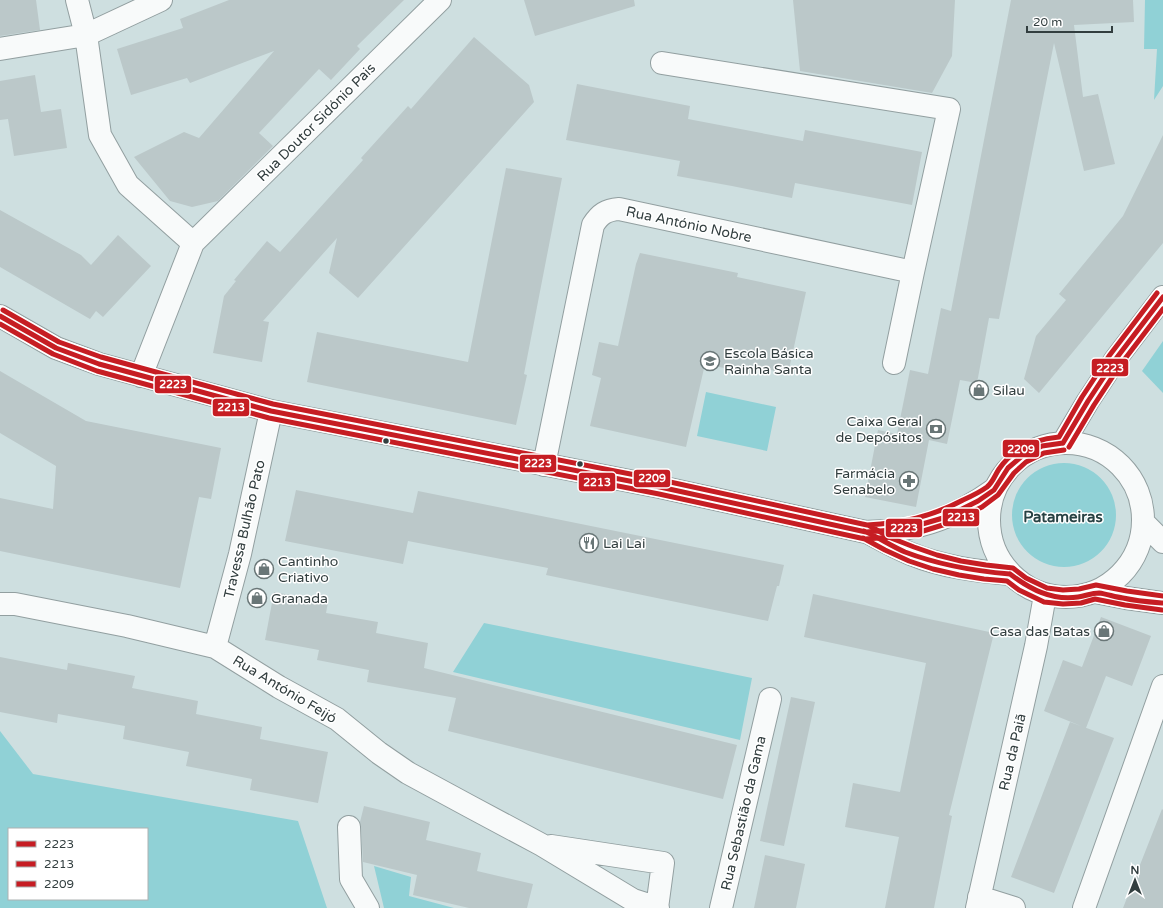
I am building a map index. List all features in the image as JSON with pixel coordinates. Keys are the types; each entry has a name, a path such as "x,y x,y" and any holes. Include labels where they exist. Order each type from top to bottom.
{"street":[{"path":"77,0 86,35 100,135 128,184 193,243"},
{"path":"0,49 86,35 161,0"},
{"name":"Rua Doutor Sidónio Pais","path":"141,376 193,243 440,0"},
{"path":"662,63 949,109 894,363"},
{"name":"Rua António Nobre","path":"544,465 593,225 597,218 603,213 611,209 620,209 913,272"},
{"path":"1063,443 1115,360 1163,297"},
{"path":"0,316 56,348 99,364 271,411 660,487 866,532 890,531 936,521 957,513 977,502 995,489"},
{"name":"Travessa Bulhão Pato","path":"215,647 240,554 271,411"},
{"path":"1063,443 1089,446 1112,457 1130,475 1141,498 1144,523 1140,545 1130,565 1114,581 1095,592 1080,596 1063,597 1045,595 1033,590 1022,584 1010,574 997,556 989,534 989,511 995,489 1006,470 1022,456 1042,446 1063,443"},
{"path":"1144,523 1163,542"},
{"path":"866,532 888,544 935,562 960,568 1010,574"},
{"path":"1095,592 1163,603"},
{"name":"Rua da Paiã","path":"978,902 1036,646 1045,595"},
{"name":"Rua António Feijó","path":"0,604 15,604 127,626 215,647 279,687 337,719 408,773 542,845 633,900 658,908 663,863 542,845"},
{"path":"1084,908 1163,686"},
{"name":"Rua Sebastião da Gama","path":"721,908 768,709"},
{"path":"349,827 351,879 368,908"},
{"path":"978,902 1014,908"}],"shaded area":[{"path":"1145,0 1163,0 1163,86 1154,100 1157,49 1144,49"},
{"path":"1163,341 1163,393 1142,371"},
{"path":"706,392 776,407 767,451 697,436"},
{"path":"1064,463 1084,467 1101,478 1112,495 1116,515 1112,535 1101,552 1084,563 1064,567 1044,563 1027,552 1016,535 1012,515 1016,495 1027,478 1044,467"},
{"path":"484,623 752,678 740,740 453,672"},
{"path":"0,731 33,774 298,821 327,908 0,908"},
{"path":"374,866 411,877 409,896 454,908 384,908"}],"building":[{"path":"0,0 36,0 40,30 0,36"},
{"path":"229,0 404,0 357,46 360,49 331,80 319,69 259,133 273,146 218,201 192,207 170,201 134,157 184,132 199,138 274,51 190,83 187,78 131,95 117,49 183,28 180,19"},
{"path":"524,0 634,0 635,6 535,36"},
{"path":"793,0 955,0 952,56 932,93 800,71"},
{"path":"1011,0 1133,0 1134,22 1074,25 1083,97 1098,94 1115,164 1084,171 1054,43 999,319 989,318 977,383 960,380 947,444 929,440 916,507 865,497 878,430 897,434 910,370 928,374 941,308 951,311"},
{"path":"474,37 529,85 534,102 358,298 329,273 337,238 263,321 269,322 262,362 213,353 224,296 236,281 234,280 267,241 280,252 363,160 361,158 408,106 411,109"},
{"path":"35,75 41,112 61,109 67,148 14,156 8,119 0,120 0,81"},
{"path":"577,84 690,106 688,119 803,141 805,130 922,152 912,205 795,183 792,198 677,176 680,161 566,140"},
{"path":"1163,135 1163,243 1039,393 1024,379 1036,336 1066,300 1059,294 1123,216"},
{"path":"506,168 562,178 524,374 527,375 516,425 307,382 317,332 468,362"},
{"path":"0,210 81,255 91,265 118,235 151,266 103,317 96,311 90,319 0,267"},
{"path":"640,253 738,273 737,277 806,292 788,374 749,365 748,373 705,364 686,447 590,426 601,378 592,375 599,342 618,346 636,264"},
{"path":"0,371 86,421 221,448 211,499 199,497 180,588 0,551 0,498 53,509 56,466 0,433"},
{"path":"296,490 413,513 418,491 784,565 768,621 546,575 548,568 408,541 403,564 285,541"},
{"path":"274,592 328,602 326,613 378,622 376,633 428,643 424,668 737,745 723,799 448,731 456,698 367,682 369,670 317,660 319,650 265,640"},
{"path":"813,594 994,633 949,815 952,816 934,908 885,908 899,837 845,827 853,783 900,792 926,663 804,637"},
{"path":"1101,617 1151,636 1132,686 1106,676 1086,728 1044,711 1063,660 1082,667"},
{"path":"0,657 67,670 68,663 135,676 132,688 198,701 196,714 262,727 260,739 328,752 318,803 250,790 252,779 186,766 189,752 123,739 125,726 58,714 57,723 0,712"},
{"path":"791,697 815,702 784,846 760,841"},
{"path":"1070,722 1114,738 1054,893 1011,877"},
{"path":"364,806 430,822 426,840 481,853 477,871 533,884 527,908 469,908 413,895 417,875 363,862 360,822"},
{"path":"1162,809 1163,908 1123,908"},
{"path":"765,855 805,864 796,908 754,908"}],"transit line":[{"name":"2209","path":"3,310 59,342 101,357 273,404 661,480 867,525 904,521 928,515 951,506 987,487 1005,462 1025,446 1041,440 1059,437 1082,397 1109,356 1157,293"},
{"name":"2223","path":"1063,443 1115,360 1163,297"},
{"name":"2213","path":"1069,447 1121,364 1163,309"},
{"name":"2223","path":"0,316 56,348 99,364 271,411 660,487 866,532 893,530 919,525 943,518 978,501 994,490 1008,468 1022,456 1042,446 1063,443"},
{"name":"2213","path":"0,324 53,354 97,371 269,418 659,494 865,539 894,537 920,532 958,519 982,507 998,495 1014,473 1026,462 1044,453 1064,450"},
{"name":"2209","path":"868,525 891,538 937,555 961,561 1013,568 1026,578 1047,588 1063,590 1079,589 1096,585 1163,596"},
{"name":"2223","path":"864,531 918,557 970,569 1010,574"},
{"name":"2213","path":"863,538 909,561 933,569 959,575 1007,581 1019,590 1044,602 1063,604 1081,603 1095,599 1162,610"},
{"name":"2223","path":"1010,574 1033,589 1059,597 1068,598 1099,593 1133,600 1163,603"}],"place":[{"name":"Escola Básica Rainha Santa","path":"710,361"},
{"name":"Silau","path":"979,390"},
{"name":"Caixa Geral de Depósitos","path":"936,429"},
{"name":"Farmácia Senabelo","path":"909,481"},
{"name":"Lai Lai","path":"589,543"},
{"name":"Cantinho Criativo","path":"264,569"},
{"name":"Granada","path":"257,598"},
{"name":"Casa das Batas","path":"1104,631"}],"district":[{"name":"Patameiras","path":"1063,517"}]}
